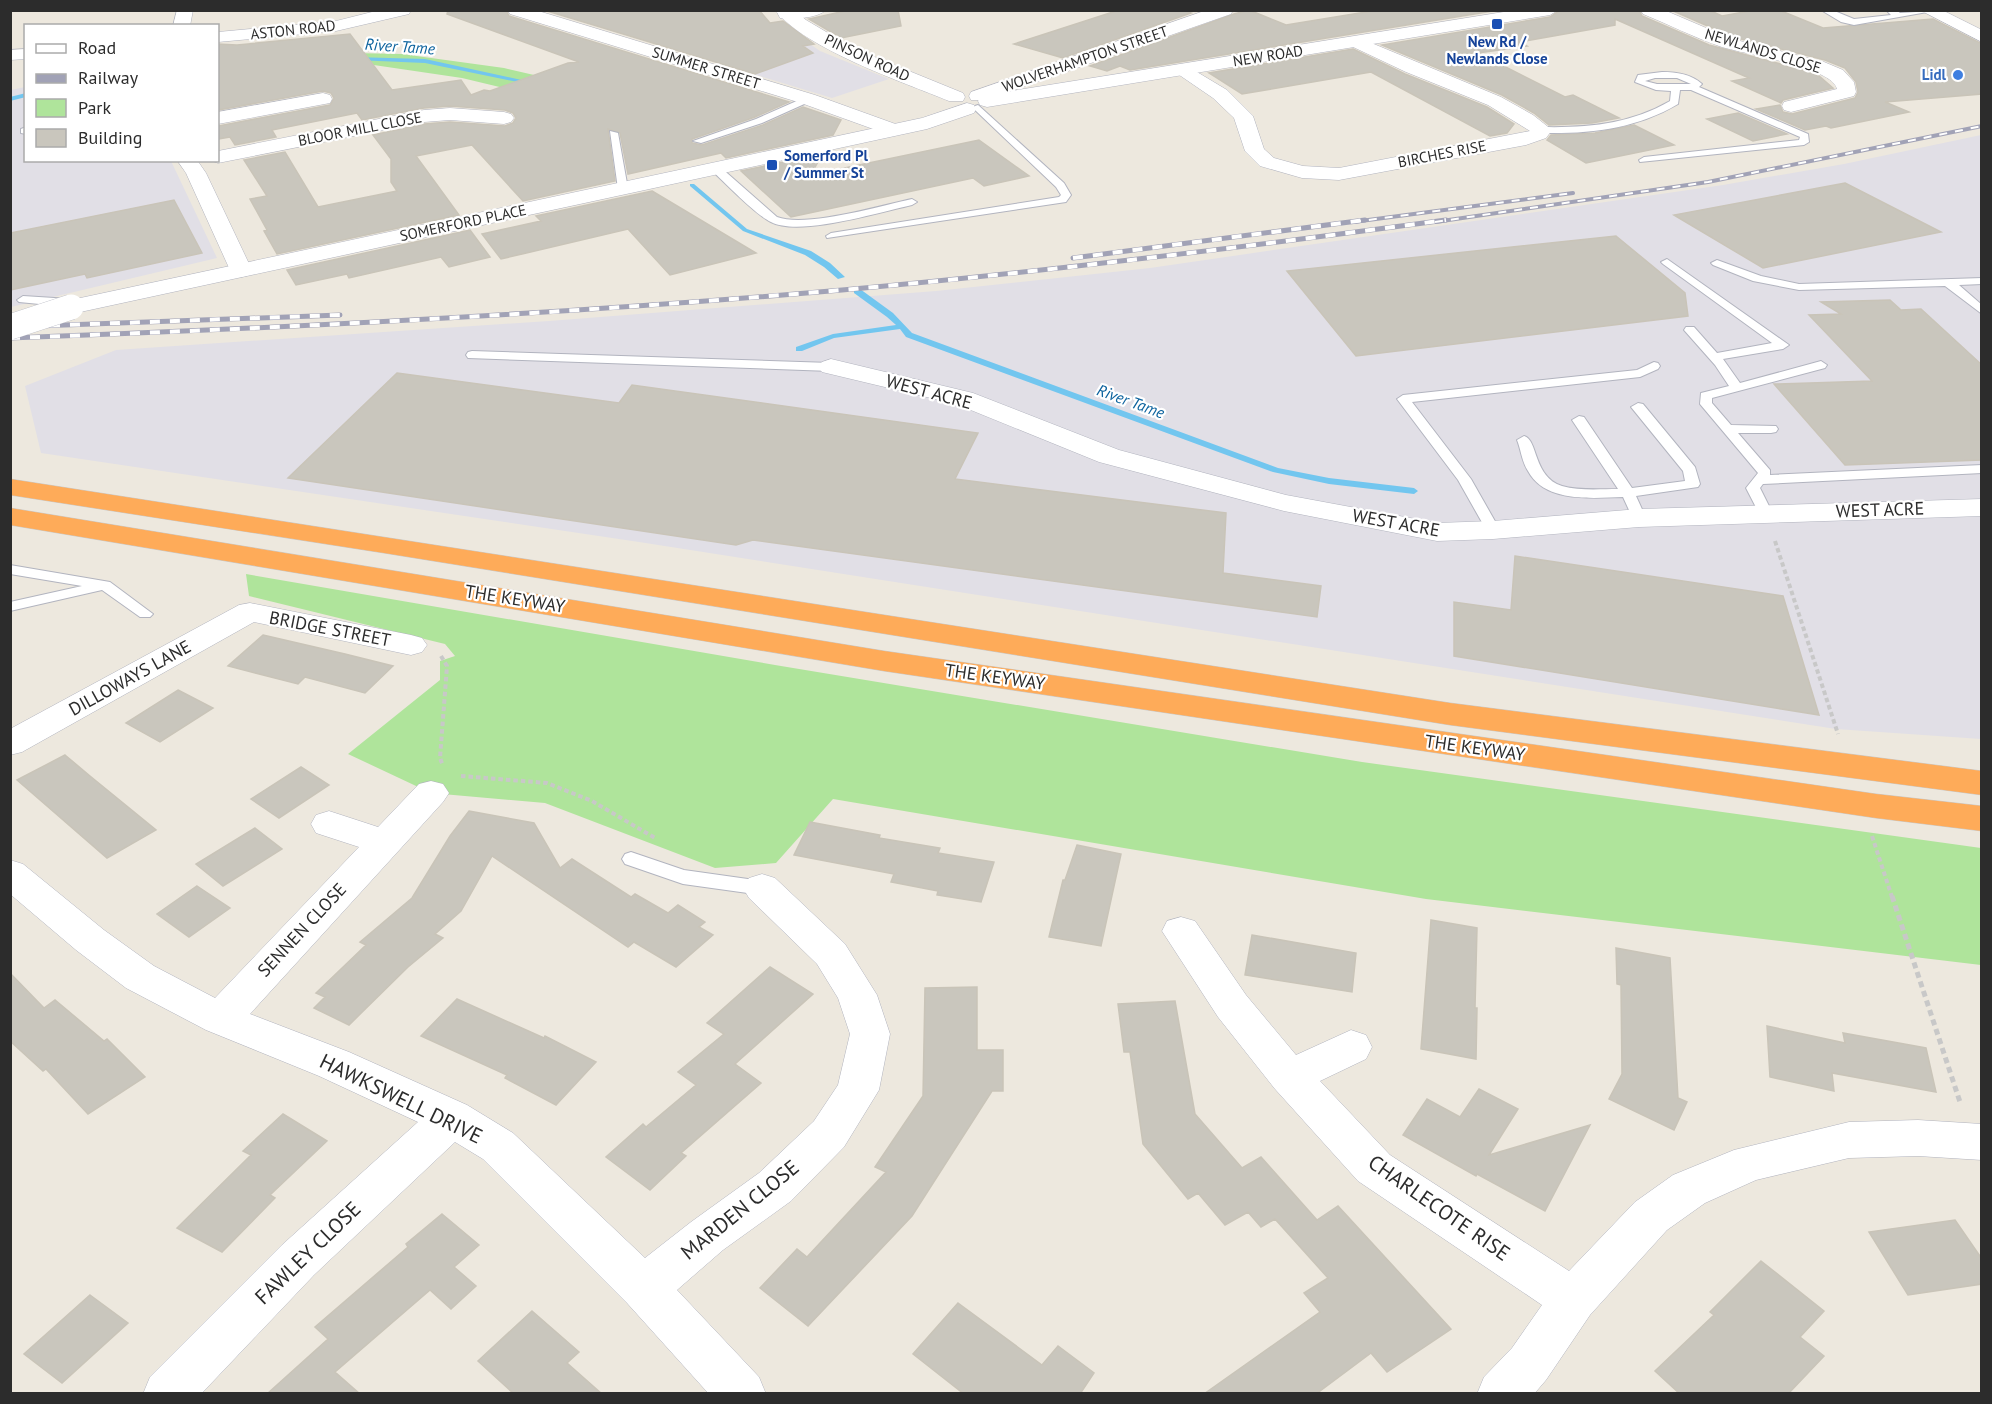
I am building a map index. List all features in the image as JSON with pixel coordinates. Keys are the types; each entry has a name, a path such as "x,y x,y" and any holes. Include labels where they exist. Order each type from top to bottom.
{"highway":[{"name":"THE KEYWAY","path":"10,487 384,544 1450,714 1982,783"},
{"name":"THE KEYWAY","path":"10,516 884,661 1864,805 1982,819"},
{"path":"205,548 232,522"}],"street":[{"name":"ASTON ROAD","path":"219,37 336,26 403,10"},
{"name":"SUMMER STREET","path":"516,10 808,99 894,130"},
{"path":"785,12 818,10"},
{"name":"WOLVERHAMPTON STREET","path":"970,103 1028,77 1225,10"},
{"name":"NEW ROAD","path":"970,103 1550,10"},
{"name":"NEWLANDS CLOSE","path":"1649,10 1725,43 1818,66 1837,74 1845,82 1847,92 1791,106"},
{"path":"1929,11 1982,37"},
{"name":"PINSON ROAD","path":"785,12 849,53 970,103"},
{"path":"1357,42 1413,68 1473,90 1528,119 1542,130"},
{"name":"BIRCHES RISE","path":"1180,70 1220,94 1243,116 1255,151 1267,162 1302,172 1339,174 1526,139 1539,134 1542,130"},
{"path":"219,118 322,99"},
{"name":"SOMERFORD PLACE","path":"10,327 76,305 927,123 970,103"},
{"name":"BLOOR MILL CLOSE","path":"219,157 424,116 450,114 504,118"},
{"path":"192,162 241,270"},
{"name":"WEST ACRE","path":"831,368 964,398 1109,456 1284,503 1437,532 1493,530 1639,518 1982,507"},
{"name":"BRIDGE STREET","path":"250,612 411,645"},
{"name":"DILLOWAYS LANE","path":"10,744 250,612"},
{"name":"SENNEN CLOSE","path":"220,1019 384,842 445,781"},
{"path":"329,824 384,842"},
{"name":"HAWKSWELL DRIVE","path":"10,873 90,940 140,977 220,1019 334,1064 452,1118 498,1146 644,1288 742,1394"},
{"name":"MARDEN CLOSE","path":"644,1288 707,1236 775,1187 829,1134 858,1090 870,1034 857,995 831,954 762,888"},
{"name":"CHARLECOTE RISE","path":"1181,931 1232,1006 1290,1077 1374,1168 1574,1300"},
{"path":"1290,1077 1351,1047"},
{"name":"FAWLEY CLOSE","path":"167,1394 298,1260 452,1118"},
{"path":"1502,1394 1529,1364 1574,1300 1651,1216 1689,1189 1750,1163 1849,1140 1918,1138 1973,1128"}],"lane":[{"path":"1825,10 1848,21 1929,11"},
{"path":"1890,10 1899,16"},
{"path":"1644,160 1804,142 1805,136 1692,87 1656,87 1640,82 1641,77 1661,74 1678,75 1690,78 1697,84 1692,87"},
{"path":"1542,130 1572,131 1602,128 1656,115 1675,102 1676,88"},
{"path":"698,141 759,121 808,99"},
{"path":"831,236 1062,200 1066,195 1060,185 970,103"},
{"path":"613,133 623,189"},
{"path":"715,168 773,219 783,224 805,224 912,202"},
{"path":"1667,262 1783,345 1714,357"},
{"path":"1717,263 1749,277 1799,287 1982,280"},
{"path":"1948,282 1982,311"},
{"path":"23,300 76,305"},
{"path":"1690,330 1737,388"},
{"path":"472,355 831,368"},
{"path":"1766,514 1754,488 1766,472 1706,404 1706,396 1821,365"},
{"path":"1493,530 1464,479 1403,399 1640,373 1654,366"},
{"path":"1524,440 1536,474 1557,490 1627,491 1693,484 1690,470 1638,407"},
{"path":"1579,420 1627,491 1639,518"},
{"path":"1728,429 1771,429"},
{"path":"1760,480 1982,469"},
{"path":"10,569 105,585 145,614"},
{"path":"10,607 105,585"},
{"path":"631,859 683,877 762,888"}],"path":[{"path":"1766,514 1842,743"},
{"path":"411,645 440,655 447,666 440,758 445,781 547,783 592,801 661,840"},
{"path":"1871,832 1973,1128"}],"shaded area":[{"path":"780,23 820,51 889,79 832,98 691,55"},
{"path":"24,87 24,162 171,162 217,258 11,307 11,90"},
{"path":"1981,135 1981,739 1836,729 639,542 41,453 25,386 116,350 549,321 936,291 1150,268 1723,185 1844,164"}],"green space":[{"path":"350,53 402,54 504,68 534,75 559,101 462,78 367,64 219,72 219,65"},
{"path":"246,574 775,665 1362,762 1981,848 1981,965 1426,899 833,799 776,863 715,868 545,803 431,793 348,754 440,680 440,661 455,656 445,644 249,596"}],"building":[{"path":"448,10 506,10 509,16 789,102 755,117 692,139 692,143 702,145 763,125 803,107 841,120 833,135 726,158 721,153 628,174 620,133 608,129 615,181 523,201 472,145 416,156 459,215 277,254 250,199 267,196 244,160 285,152 318,207 397,191 391,182 391,159 373,135 424,124 450,122 505,126 513,123 516,118 513,113 505,110 450,106 424,108 362,120 357,113 272,130 276,137 235,145 230,137 219,139 219,126 330,105 334,98 331,93 323,91 219,110 219,44 237,45 350,34 392,90 461,80 471,95 484,90 490,91 568,63 579,62 447,14"},
{"path":"544,10 759,10 770,23 783,21 814,44 803,46 813,53 755,74"},
{"path":"849,10 898,10 901,26 841,38 809,19"},
{"path":"1119,10 1183,10 1191,13 1063,58 1014,44"},
{"path":"1249,10 1286,25 1378,10 1499,10 1130,70 1120,66 1107,71 1090,66"},
{"path":"1560,10 1639,10 1642,16 1709,45 1803,70 1819,76 1833,88 1783,100 1781,103 1732,81 1749,78 1615,19 1615,25 1520,42 1527,46 1478,53 1565,97 1573,95 1619,118 1592,123 1549,125 1534,113 1502,95 1382,45 1550,17"},
{"path":"1671,10 1709,10 1722,16 1755,10 1779,10 1823,28 1933,19 1982,44 1982,94 1885,102 1909,112 1831,128 1826,126 1805,130 1756,109 1780,105 1783,112 1792,114 1855,98 1858,92 1856,82 1845,68 1825,60 1733,37"},
{"path":"1353,49 1405,74 1487,107 1514,124 1507,133 1490,136 1371,72 1242,94 1209,73"},
{"path":"1738,113 1787,134 1753,141 1707,119"},
{"path":"1634,125 1674,145 1586,163 1547,140 1551,135 1595,133"},
{"path":"979,140 1029,176 984,186 973,178 791,217 741,171 822,154 811,175"},
{"path":"1845,183 1941,232 1763,268 1674,215"},
{"path":"652,191 756,253 670,275 628,229 501,259 482,234 541,221 536,216"},
{"path":"174,200 202,253 87,278 85,274 10,290 10,233"},
{"path":"470,230 490,257 449,267 441,257 349,278 347,274 296,285 287,270"},
{"path":"1616,236 1685,293 1688,316 1356,356 1287,271"},
{"path":"1890,300 1901,310 1921,309 1982,365 1982,460 1845,465 1774,384 1872,381 1809,315 1841,314 1821,302"},
{"path":"397,373 619,403 632,385 978,433 955,479 1226,513 1223,573 1321,586 1317,617 753,540 736,545 288,478"},
{"path":"1515,556 1783,596 1819,715 1454,656 1454,602 1511,610"},
{"path":"263,635 393,666 365,693 305,677 298,684 228,666"},
{"path":"178,690 213,708 160,742 126,723"},
{"path":"65,755 156,830 107,858 17,780"},
{"path":"301,767 329,785 279,818 251,799"},
{"path":"469,811 534,823 560,868 572,859 631,897 635,894 668,913 678,905 705,922 699,927 713,935 676,967 634,942 628,947 492,856 461,911 435,934 443,938 408,967 349,1025 314,1008 325,997 316,993 366,945 360,942 412,898 450,836"},
{"path":"810,822 880,835 879,838 940,848 938,853 994,862 981,902 937,895 938,891 891,882 894,874 794,855"},
{"path":"255,828 282,849 223,886 196,864"},
{"path":"1077,845 1121,854 1101,946 1049,937 1063,880 1065,880"},
{"path":"197,886 230,908 189,937 157,914"},
{"path":"1431,920 1477,928 1476,1059 1421,1049"},
{"path":"1252,935 1356,953 1352,992 1245,975"},
{"path":"1616,948 1670,958 1678,1098 1687,1102 1674,1130 1609,1099 1622,1074 1621,985 1617,984"},
{"path":"770,967 813,994 735,1064 761,1083 681,1153 686,1156 650,1190 606,1157 643,1124 646,1127 696,1085 678,1072 724,1034 707,1023"},
{"path":"10,973 44,1008 55,1000 104,1041 107,1039 145,1077 88,1114 46,1069 43,1071 10,1041"},
{"path":"977,987 977,1050 1003,1050 1003,1091 992,1091 912,1216 808,1326 760,1288 797,1249 807,1257 886,1172 875,1167 923,1096 925,988"},
{"path":"457,999 544,1038 545,1036 596,1062 556,1105 505,1078 507,1075 421,1036"},
{"path":"1175,1001 1195,1114 1242,1168 1261,1157 1317,1220 1338,1206 1451,1329 1387,1372 1371,1353 1316,1394 1204,1394 1320,1312 1304,1293 1328,1278 1275,1219 1261,1227 1248,1212 1225,1225 1198,1193 1188,1199 1143,1144 1130,1052 1124,1052 1118,1004"},
{"path":"1767,1026 1845,1043 1843,1033 1926,1048 1936,1092 1832,1073 1834,1091 1770,1077"},
{"path":"1479,1089 1518,1109 1489,1155 1590,1125 1545,1211 1403,1135 1427,1099 1460,1117"},
{"path":"283,1114 327,1141 270,1195 275,1198 222,1252 177,1228 251,1155 243,1151"},
{"path":"442,1214 479,1245 454,1267 476,1286 451,1309 430,1290 335,1372 360,1394 267,1394 328,1339 315,1327 408,1247 406,1244"},
{"path":"1955,1220 1982,1259 1982,1284 1908,1295 1869,1232"},
{"path":"1761,1261 1824,1311 1800,1337 1824,1356 1788,1394 1680,1394 1655,1371 1714,1315 1710,1312"},
{"path":"90,1295 128,1323 62,1383 24,1354"},
{"path":"958,1303 1042,1365 1058,1346 1094,1373 1080,1394 964,1394 913,1354"},
{"path":"532,1311 579,1352 567,1363 602,1394 514,1394 478,1361"}],"waterway":[{"name":"River Tame","path":"355,58 425,61 532,83"},
{"name":"River Tame","path":"10,99 24,96"},
{"name":"River Tame","path":"692,185 745,230 808,253 841,277"},
{"name":"River Tame","path":"857,291 890,315 909,335 1276,470 1329,481 1414,491"},
{"path":"799,349 833,336 901,327"}],"railway":[{"path":"1435,222 1708,182 1982,126"},
{"path":"1353,222 1573,193"},
{"path":"1073,258 1365,220"},
{"path":"10,338 426,319 738,299 1069,267 1446,220"},
{"path":"10,327 340,315"}],"place":[{"name":"New Rd / Newlands Close","path":"1497,24"},
{"name":"Lidl","path":"1958,75"},
{"name":"Somerford Pl / Summer St","path":"772,165"}]}
